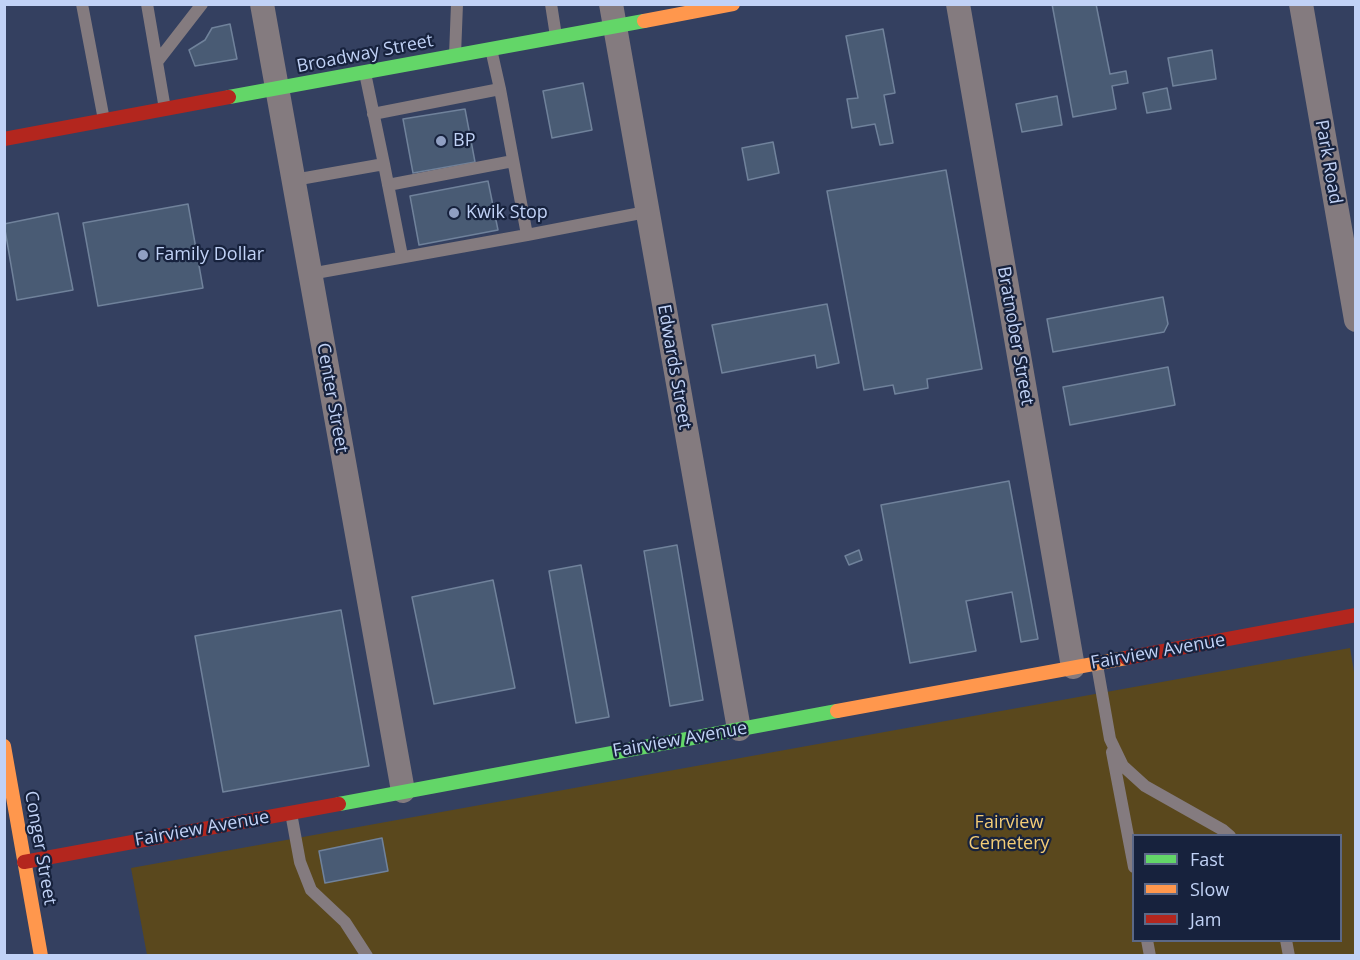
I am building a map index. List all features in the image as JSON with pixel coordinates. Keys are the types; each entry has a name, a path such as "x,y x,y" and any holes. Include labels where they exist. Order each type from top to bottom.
{"street":[{"name":"Center Street","path":"262,4 403,791"},
{"name":"Broadway Street","path":"4,140 556,37 613,15 732,4"},
{"name":"Bratnober Street","path":"958,4 1073,667"},
{"name":"Park Road","path":"1301,4 1356,320"},
{"name":"Edwards Street","path":"613,15 739,729"},
{"name":"Fairview Avenue","path":"14,863 1356,615"},
{"name":"Conger Street","path":"4,746 14,863 40,956"}],"lane":[{"path":"82,4 104,121"},
{"path":"147,4 165,110"},
{"path":"157,62 202,4"},
{"path":"455,56 457,4"},
{"path":"551,4 556,37"},
{"path":"491,49 527,235"},
{"path":"365,73 402,256"},
{"path":"373,114 500,89"},
{"path":"387,185 513,161"},
{"path":"294,180 384,164"},
{"path":"310,274 646,212"},
{"path":"1097,663 1132,856"},
{"path":"1110,739 1123,766 1145,786 1228,834"},
{"path":"291,812 300,862 311,890 345,922 367,956"}],"green space":[{"name":"Fairview Cemetery","path":"1350,648 1356,684 1355,955 147,955 131,868"}],"building":[{"path":"1052,4 1096,4 1110,74 1126,71 1128,83 1112,86 1116,109 1073,117"},
{"path":"230,24 237,59 195,66 189,50 205,40 212,28"},
{"path":"883,29 895,93 884,95 893,143 880,145 875,124 852,128 847,99 858,98 846,36"},
{"path":"1212,50 1216,79 1173,86 1168,58"},
{"path":"583,83 592,130 552,138 543,91"},
{"path":"1167,88 1171,109 1147,113 1143,93"},
{"path":"1057,96 1062,125 1022,132 1016,104"},
{"path":"465,109 475,162 413,173 403,119"},
{"path":"773,142 779,173 748,180 742,148"},
{"path":"946,170 982,369 927,379 928,388 895,394 893,385 864,390 827,191"},
{"name":"Kwik Stop","path":"488,181 498,230 419,245 410,196"},
{"name":"Family Dollar","path":"188,204 203,288 98,306 83,223"},
{"path":"58,213 73,290 17,300 4,224"},
{"path":"1163,297 1168,324 1164,332 1053,352 1047,319"},
{"path":"827,304 839,363 817,368 815,355 722,373 712,325"},
{"path":"1168,367 1175,405 1070,425 1063,387"},
{"path":"1009,481 1038,639 1021,642 1012,592 966,601 976,651 910,663 881,505"},
{"path":"677,545 703,700 670,706 644,551"},
{"path":"859,550 862,560 849,565 845,556"},
{"path":"581,565 609,717 576,723 549,571"},
{"path":"493,580 515,688 434,704 412,597"},
{"path":"341,610 369,766 223,792 195,636"},
{"path":"382,838 388,871 325,883 319,851"}],"traffic: fast":[{"path":"229,97 644,21"},
{"path":"339,804 837,711"}],"traffic: slow":[{"path":"644,21 733,4"},
{"path":"837,711 1126,658"},
{"path":"4,746 41,956"}],"traffic: jam":[{"path":"4,139 229,97"},
{"path":"1126,658 1356,615"},
{"path":"24,862 339,804"}],"place":[{"name":"BP","path":"441,141"},
{"name":"Kwik Stop","path":"454,213"},
{"name":"Family Dollar","path":"143,255"}]}
